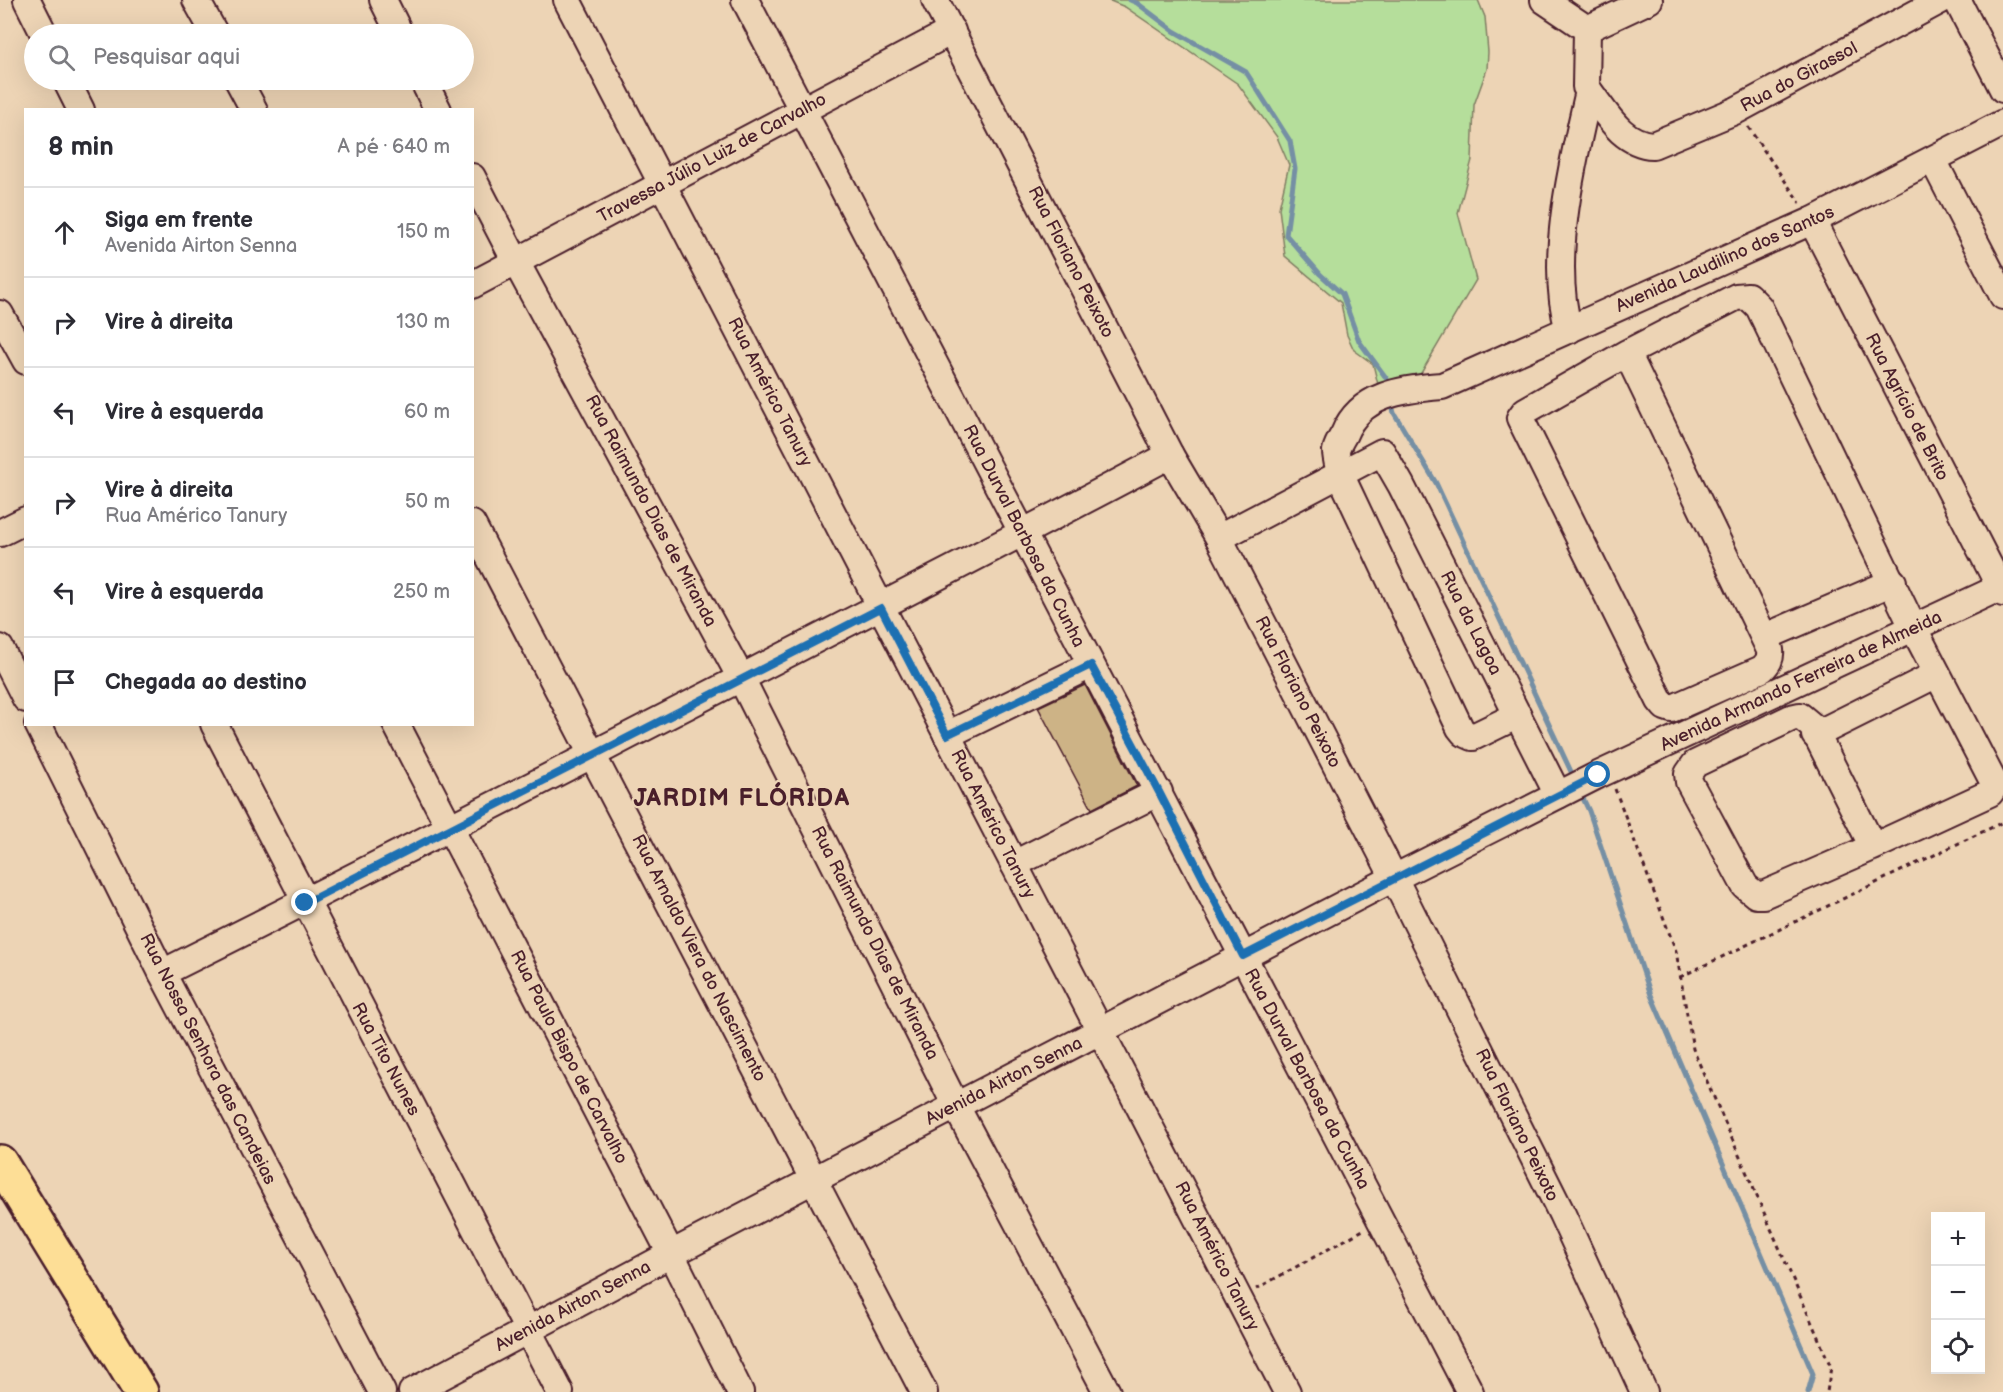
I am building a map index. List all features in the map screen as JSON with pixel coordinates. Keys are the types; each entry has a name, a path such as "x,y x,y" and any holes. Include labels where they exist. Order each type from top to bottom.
{"main road":[{"path":"0,1162 141,1392"}],"street":[{"path":"27,0 39,24"},
{"path":"196,0 209,24"},
{"path":"383,0 395,24"},
{"name":"Rua Américo Tanury","path":"567,0 1287,1392"},
{"name":"Rua Durval Barbosa da Cunha","path":"745,0 1470,1392"},
{"name":"Rua Floriano Peixoto","path":"935,0 1170,454 1220,538 1394,878 1562,1214 1644,1392"},
{"path":"1545,0 1587,29"},
{"path":"1587,29 1648,0"},
{"name":"Rua do Girassol","path":"1588,91 1614,125 1629,138 1641,144 1653,146 1737,110 1941,0"},
{"path":"1957,0 2003,89"},
{"path":"1569,330 1563,309 1560,282 1562,242 1573,160 1588,91 1586,87 1587,29"},
{"name":"Travessa Júlio Luiz de Carvalho","path":"474,284 952,31"},
{"path":"71,90 80,108"},
{"path":"243,90 253,108"},
{"path":"428,90 437,108"},
{"name":"Avenida Laudilino dos Santos","path":"1340,474 1336,452 1348,424 1359,410 1371,401 1420,388 1442,386 1812,221 2003,123"},
{"path":"1933,160 2003,296"},
{"name":"Rua Raimundo Dias de Miranda","path":"474,181 741,678 956,1106 1107,1392"},
{"name":"Rua Agrício de Brito","path":"1812,221 2002,589"},
{"path":"1627,353 1765,637 1770,657 1762,669 1671,709 1665,707 1521,423 1521,414 1627,353 1736,297 1748,296 1754,300 1914,629 1993,780 1994,787 1990,794 1873,847 1763,895 1756,895 1745,886 1689,782 1688,774 1695,764 1791,718 1800,716 1806,719 1815,735 1873,847"},
{"path":"0,314 24,357"},
{"name":"Rua da Lagoa","path":"1340,474 1383,452 1518,715 1562,793"},
{"path":"162,973 594,756 1023,534 1170,454"},
{"path":"1220,538 1340,474 1460,728 1469,736 1478,736 1518,715"},
{"path":"0,533 24,521"},
{"name":"Rua Arnaldo Viera do Nascimento","path":"474,528 924,1392"},
{"path":"1765,637 1893,582"},
{"name":"Avenida Armando Ferreira de Almeida","path":"1603,773 2002,589"},
{"path":"0,648 24,695"},
{"path":"947,735 1091,665"},
{"path":"1815,735 1937,674"},
{"name":"Rua Nossa Senhora das Candeias","path":"39,726 162,973 382,1392"},
{"name":"Rua Tito Nunes","path":"215,726 560,1392"},
{"name":"Rua Paulo Bispo de Carvalho","path":"397,726 671,1254 740,1392"},
{"name":"Avenida Airton Senna","path":"412,1392 671,1254 1243,956 1603,773"},
{"path":"1014,864 1159,792"}],"path":[{"path":"1737,110 1812,221"},
{"path":"1603,773 1676,951 1693,1049 1831,1366 1827,1392"},
{"path":"1680,977 2003,822"},
{"path":"1239,1299 1381,1221"}],"green space":[{"path":"1108,0 1478,0 1485,17 1487,69 1474,105 1472,160 1458,213 1476,280 1407,397 1381,397 1373,364 1354,350 1347,335 1341,303 1285,256 1279,208 1289,165 1277,137 1238,84 1125,7"}],"building":[{"path":"1085,685 1137,786 1092,809 1038,707"}],"waterway":[{"path":"1130,0 1174,31 1246,72 1290,141 1295,169 1286,235 1320,274 1342,294 1359,341 1387,379 1389,389"},
{"path":"1391,401 1394,413 1436,483 1574,778"},
{"path":"1580,792 1589,811 1651,995 1813,1374 1808,1392"}],"district":[{"name":"JARDIM FLÓRIDA","path":"742,798"}],"route":[{"path":"305,903 881,608 947,735 1091,665 1243,956 1598,775"}]}
